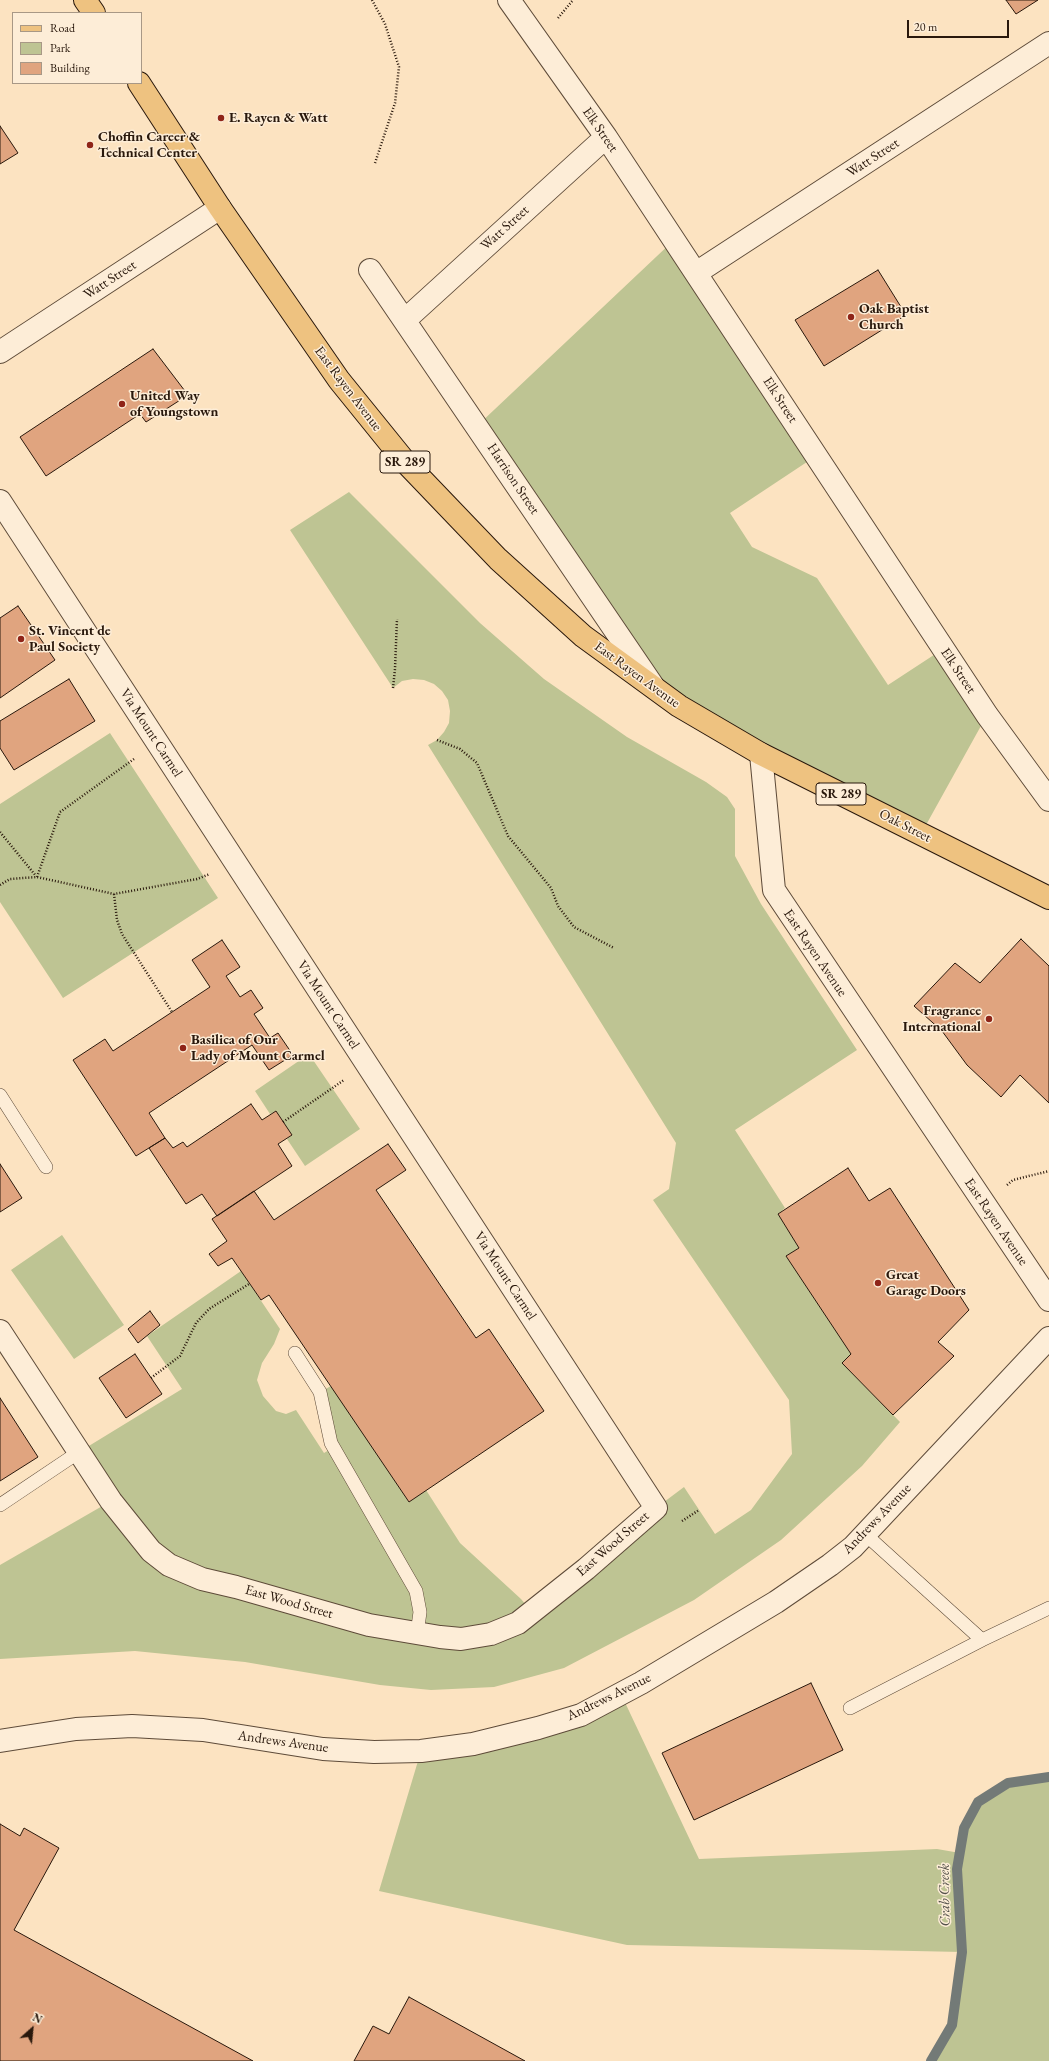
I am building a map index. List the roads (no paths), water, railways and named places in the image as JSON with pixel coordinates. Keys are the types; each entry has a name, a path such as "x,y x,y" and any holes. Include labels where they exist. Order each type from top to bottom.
{"main road":[{"path":"85,0 93,12"},
{"name":"East Rayen Avenue","path":"140,84 220,208 339,380 407,464 498,559 583,636 679,706 761,754"},
{"name":"Oak Street","path":"761,754 1049,898"}],"street":[{"name":"Elk Street","path":"510,0 606,137 983,708 1049,800"},
{"name":"Watt Street","path":"696,273 1049,43"},
{"name":"Watt Street","path":"405,320 606,137"},
{"name":"Watt Street","path":"0,352 220,208"},
{"name":"Harrison Street","path":"370,270 654,689"},
{"name":"Via Mount Carmel","path":"0,502 656,1508"},
{"name":"East Rayen Avenue","path":"761,754 774,890 1049,1300"},
{"name":"East Wood Street","path":"0,1331 111,1501 151,1551 169,1565 202,1579 236,1587 375,1627 461,1639 490,1634 518,1623 586,1569 656,1508"},
{"name":"Andrews Avenue","path":"0,1741 76,1729 132,1726 203,1730 323,1749 374,1752 421,1751 472,1744 538,1728 581,1715 641,1683 776,1602 830,1565 853,1546 1049,1338"}],"lane":[{"path":"0,1095 46,1167"},
{"path":"295,1353 320,1392 331,1443 416,1590 420,1612 417,1634"},
{"path":"0,1505 79,1452"},
{"path":"864,1534 982,1640"},
{"path":"850,1708 982,1640 1049,1608"}],"waterway":[{"name":"Crab Creek","path":"931,2061 952,2025 962,1952 957,1869 964,1828 978,1802 1008,1783 1049,1777"}],"place":[{"name":"E. Rayen & Watt","path":"221,118"},
{"name":"Choffin Career & Technical Center","path":"90,145"},
{"name":"Oak Baptist Church","path":"851,317"},
{"name":"United Way of Youngstown","path":"122,404"},
{"name":"St. Vincent de Paul Society","path":"21,639"},
{"name":"Fragrance International","path":"989,1019"},
{"name":"Basilica of Our Lady of Mount Carmel","path":"183,1048"},
{"name":"Great Garage Doors","path":"878,1283"}]}
